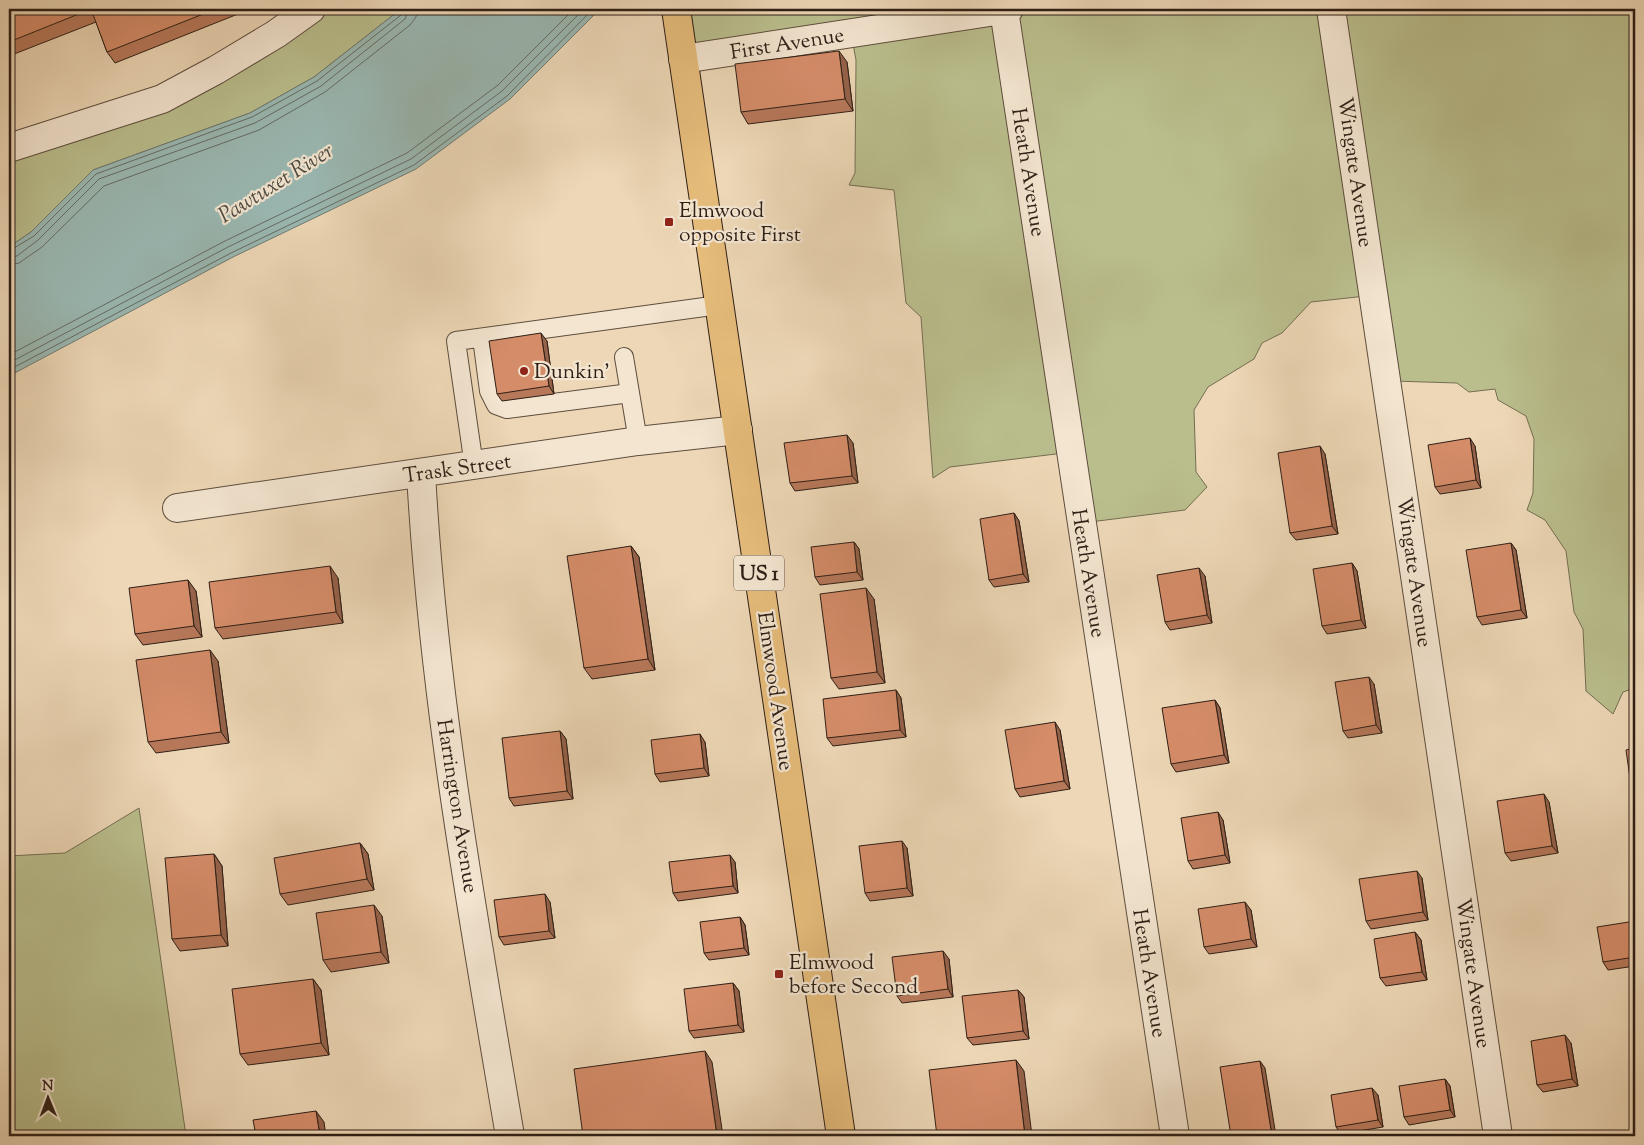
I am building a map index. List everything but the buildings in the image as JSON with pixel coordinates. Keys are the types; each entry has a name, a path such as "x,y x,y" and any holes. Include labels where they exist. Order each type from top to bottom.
{"main road":[{"name":"Elmwood Avenue","path":"676,9 841,1136"}],"street":[{"path":"9,148 162,98 231,61 276,34 311,9"},
{"name":"First Avenue","path":"683,59 1007,9"},
{"name":"Heath Avenue","path":"1007,9 1175,1136"},
{"name":"Wingate Avenue","path":"1331,9 1498,1136"},
{"name":"Trask Street","path":"177,508 638,441 738,430"},
{"name":"Harrington Avenue","path":"421,474 426,561 437,666 455,794 510,1136"}],"lane":[{"path":"474,466 456,341 719,305"},
{"path":"482,338 489,391 496,405 507,409 630,393"},
{"path":"624,357 638,441"}],"green space":[{"path":"308,9 401,9 314,77 250,113 93,170 31,232 9,247 9,146 108,115"},
{"path":"675,9 1635,9 1635,688 1623,692 1613,714 1586,691 1583,629 1574,612 1566,551 1545,520 1527,510 1533,493 1534,439 1526,416 1498,400 1495,389 1469,392 1457,383 1393,381 1375,295 1311,302 1282,333 1262,343 1254,359 1208,387 1194,410 1196,472 1207,487 1185,510 1090,522 1072,452 950,467 933,478 921,317 906,303 894,190 849,185 855,173 856,60 853,44 686,61"},
{"path":"139,808 186,1136 9,1136 9,856 65,853"}],"water":[{"name":"Pawtuxet River","path":"401,9 600,9 510,99 416,169 233,257 9,376 9,247 31,232 93,170 250,113 314,77"}],"place":[{"name":"Elmwood opposite First","path":"669,222"},
{"name":"Dunkin'","path":"524,371"},
{"name":"Elmwood before Second","path":"779,974"}]}
